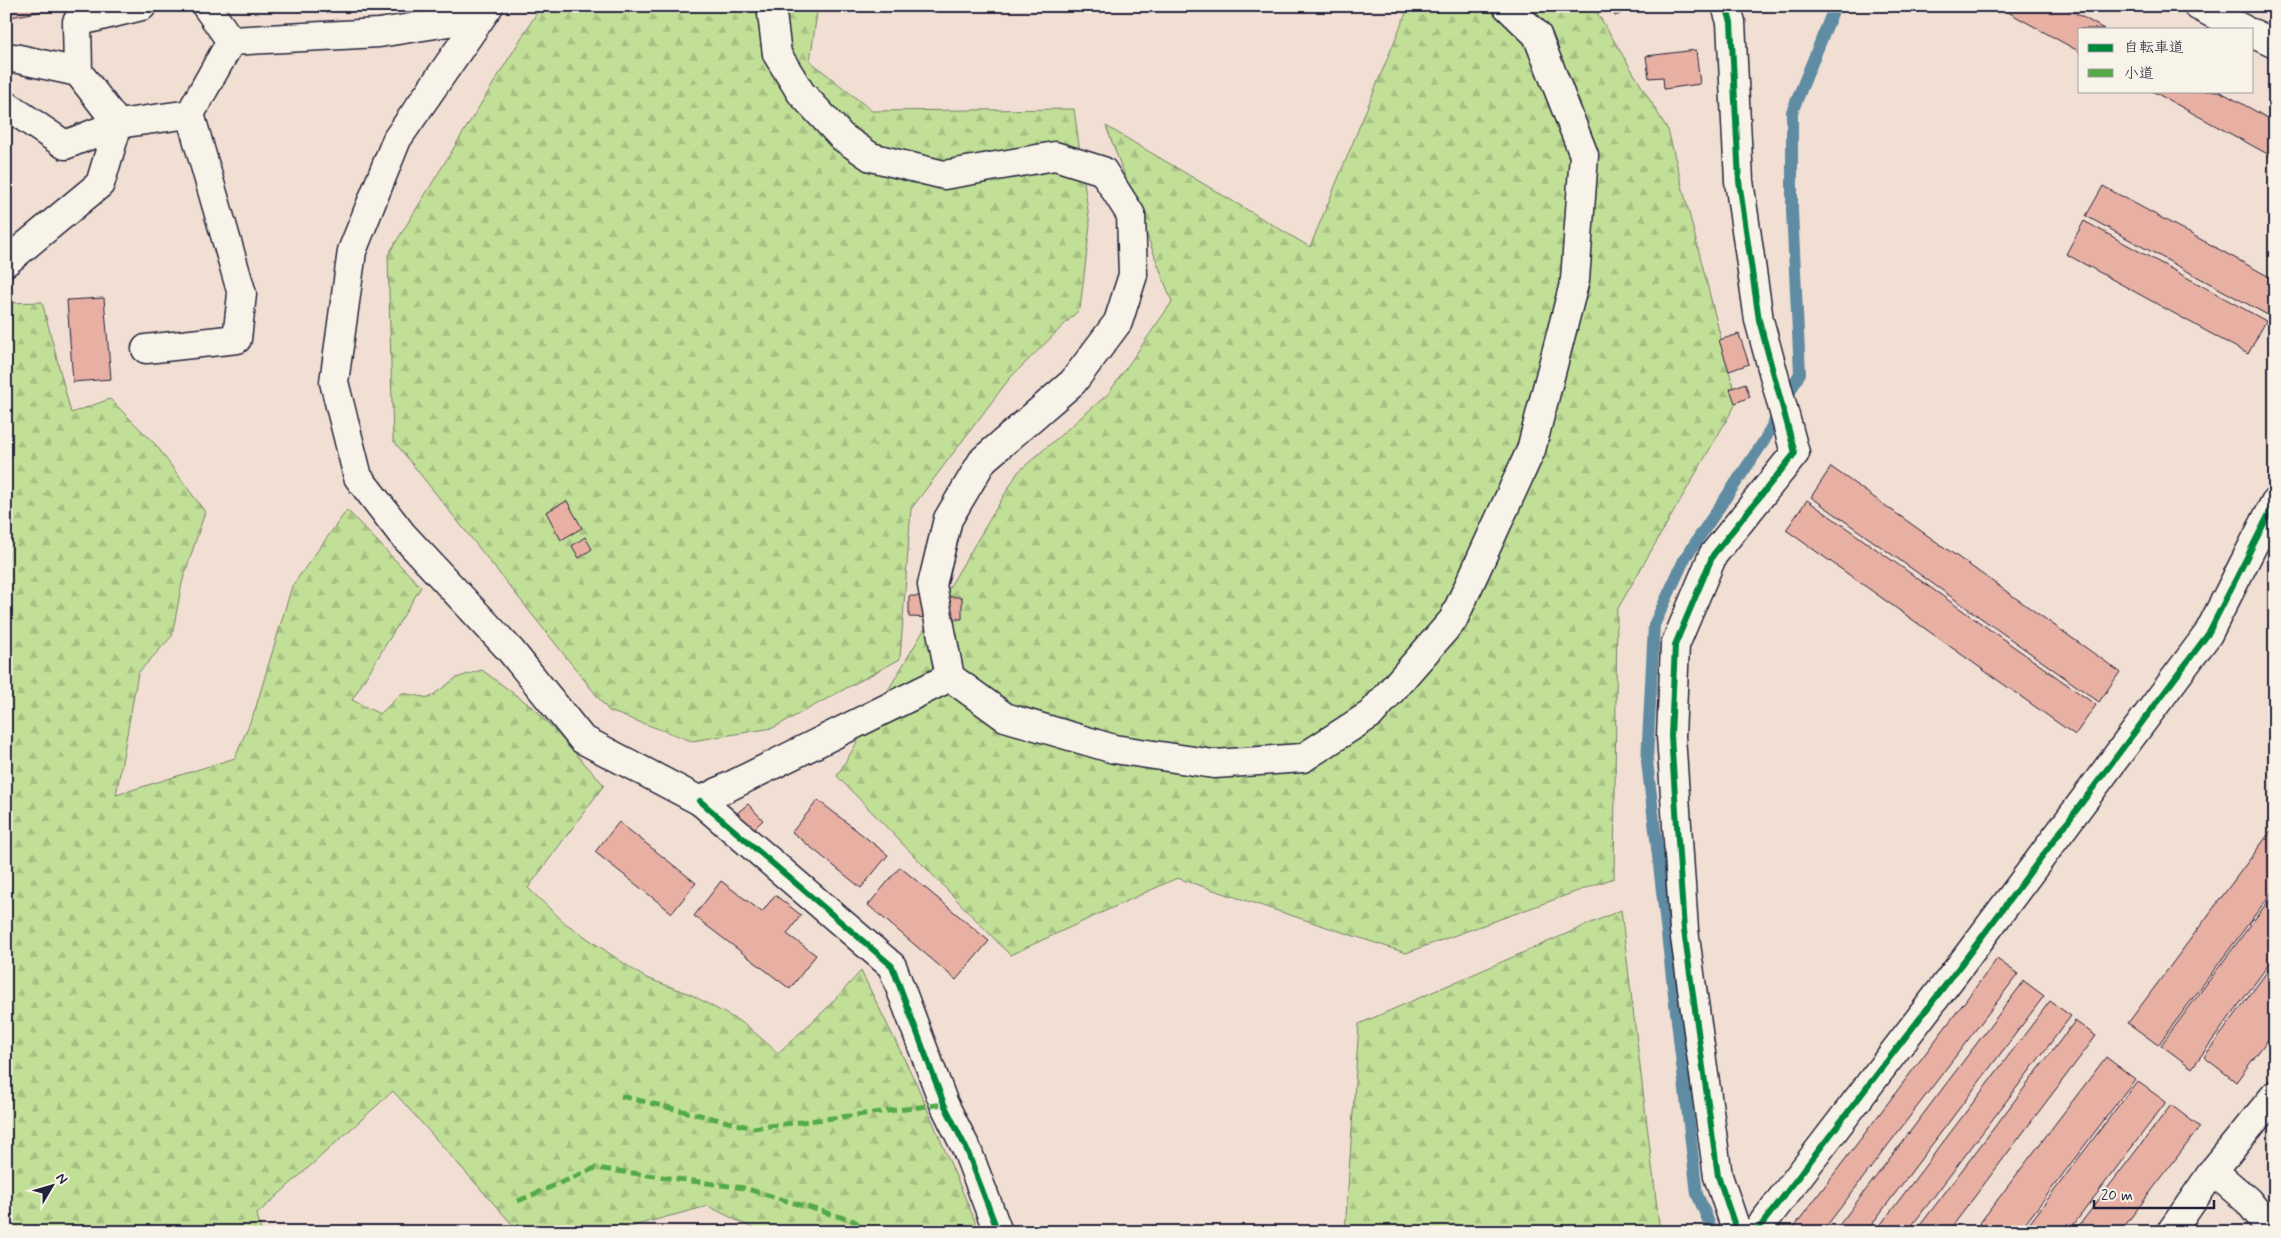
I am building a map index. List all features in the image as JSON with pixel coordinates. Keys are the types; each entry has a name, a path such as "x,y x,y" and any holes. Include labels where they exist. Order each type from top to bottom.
{"street":[{"path":"118,124 78,72 77,22 142,6"},
{"path":"206,6 231,40"},
{"path":"771,6 777,54 801,93 842,137 871,157 944,175 1055,156 1103,171 1131,215 1133,275 1118,322 1073,382 983,460 948,519 932,585 950,677 1005,717 1114,749 1214,764 1303,758 1371,714 1454,620 1531,450 1575,280 1584,154 1536,34 1507,6"},
{"path":"1726,6 1731,22 1739,181 1759,320 1795,453 1713,555 1675,645 1671,736 1684,930 1718,1176 1737,1232"},
{"path":"2198,6 2241,28"},
{"path":"231,40 379,33 484,12"},
{"path":"484,12 397,139 352,251 334,382 358,477 402,534 511,651 582,739 700,801 892,966 944,1104 967,1150 998,1232"},
{"path":"2254,34 2275,44"},
{"path":"146,349 237,339 242,294 190,114 231,40"},
{"path":"6,59 14,58 78,72"},
{"path":"6,105 66,145 118,124 190,114"},
{"path":"6,262 100,184 118,124"},
{"path":"1756,1232 1964,962 2208,634 2275,502"},
{"path":"700,801 950,677"},
{"path":"2170,1232 2213,1171 2275,1095"},
{"path":"2213,1171 2248,1201 2273,1232"},
{"path":"2248,1201 2275,1213"}],"green space":[{"path":"541,6 818,6 810,61 872,111 1074,109 1090,225 1080,309 1009,379 911,509 900,659 773,728 692,741 609,711 393,440 388,255"},
{"path":"1378,6 1593,6 1668,130 1737,402 1617,610 1614,878 1406,953 1177,878 1010,955 837,776 1018,472 1108,394 1172,302 1106,126 1310,247 1406,13"},
{"path":"42,302 71,413 110,399 156,445 205,512 182,583 172,636 138,673 116,795 235,758 255,710 292,586 347,510 421,587 352,700 380,714 402,693 429,698 456,678 482,670 536,710 604,785 528,888 565,923 644,977 690,994 746,1025 778,1053 826,1009 861,971 917,1085 975,1221 976,1232 760,1232 708,1206 610,1232 519,1232 393,1091 257,1214 261,1232 6,1232 6,303"},
{"path":"1621,910 1660,1232 1345,1232 1359,1024"}],"building":[{"path":"6,6 69,6 6,18"},
{"path":"1611,6 1639,6 1615,16"},
{"path":"1997,6 2063,6 2102,28 2078,28 2078,51"},
{"path":"1696,50 1700,84 1664,89 1663,77 1649,78 1646,56"},
{"path":"2154,92 2221,92 2275,122 2275,158"},
{"path":"2103,186 2275,280 2275,319 2086,216"},
{"path":"2084,221 2266,321 2248,354 2066,254"},
{"path":"104,298 111,379 73,382 67,300"},
{"path":"1739,334 1749,364 1729,371 1719,340"},
{"path":"1745,383 1750,397 1735,403 1730,389"},
{"path":"1831,467 2120,672 2099,702 1811,497"},
{"path":"1807,500 2096,705 2075,735 1786,530"},
{"path":"567,501 582,528 561,540 546,512"},
{"path":"585,537 592,549 579,558 572,546"},
{"path":"909,596 962,597 962,619 909,617"},
{"path":"818,800 888,855 861,888 792,832"},
{"path":"748,804 763,820 752,831 736,814"},
{"path":"619,822 696,883 672,913 595,852"},
{"path":"2273,828 2275,888 2158,1045 2128,1023"},
{"path":"900,867 989,941 956,980 868,905"},
{"path":"721,881 762,912 775,895 801,915 787,934 816,955 790,989 694,916"},
{"path":"2275,892 2275,956 2192,1068 2161,1045"},
{"path":"1997,959 2018,974 1822,1232 1790,1232"},
{"path":"2275,961 2275,1030 2236,1082 2204,1057"},
{"path":"2024,981 2044,996 1866,1232 1834,1232"},
{"path":"2050,1001 2071,1016 1907,1232 1875,1232"},
{"path":"2075,1021 2096,1036 1948,1232 1915,1232"},
{"path":"2106,1057 2135,1079 2019,1232 1973,1232"},
{"path":"2137,1081 2166,1102 2068,1232 2023,1232"},
{"path":"2171,1105 2200,1127 2120,1232 2074,1232"}],"waterway":[{"path":"1713,1232 1697,1194 1647,761 1654,625 1685,558 1764,441 1800,373 1792,211 1792,112 1835,6"}],"marked path":[{"path":"621,1096 753,1128 944,1104"},
{"path":"518,1201 595,1168 744,1188 854,1221 868,1232"}],"cycle path":[{"path":"1726,6 1731,22 1739,181 1759,320 1795,453 1713,555 1675,645 1671,736 1684,930 1718,1176 1737,1232"},
{"path":"1756,1232 1963,962 2208,634 2275,502"},
{"path":"700,801 892,966 944,1104 967,1150 998,1232"}]}
